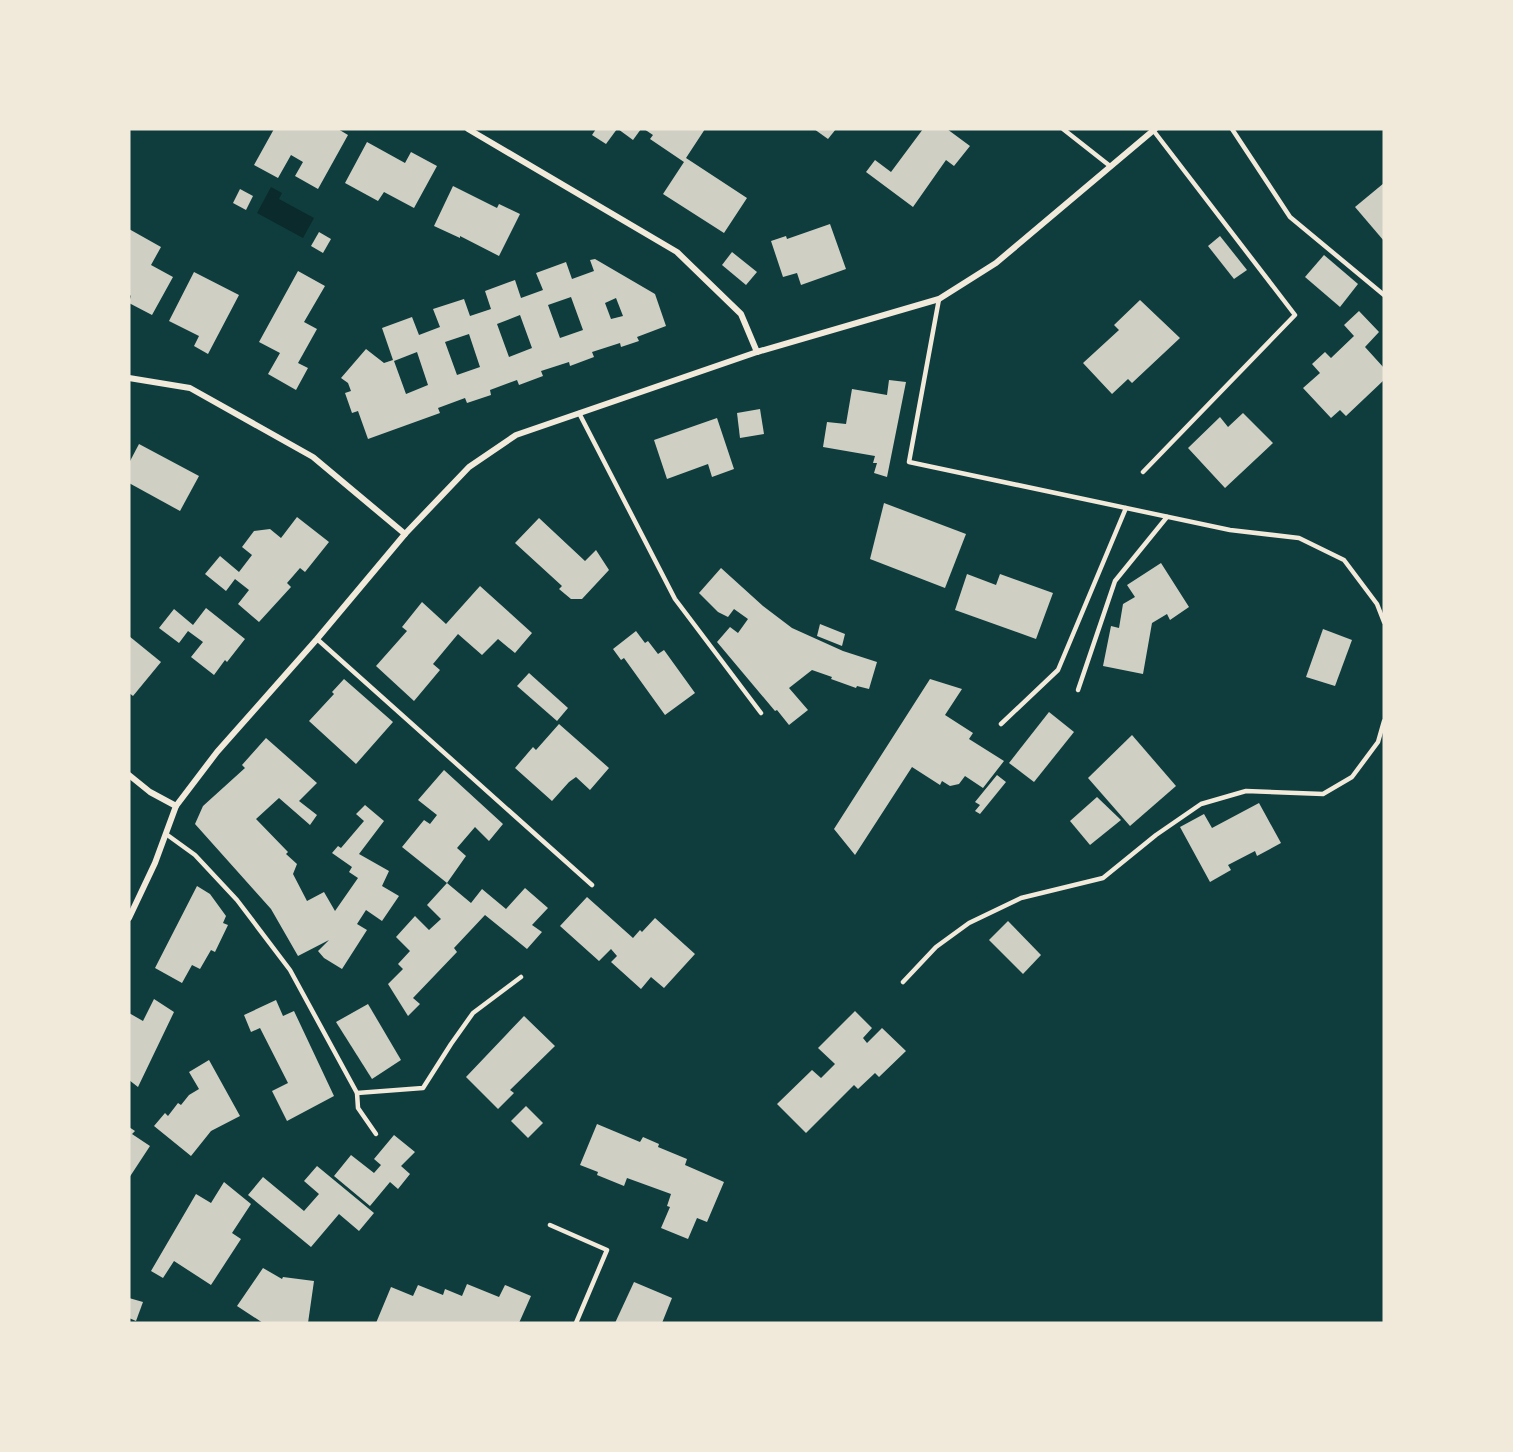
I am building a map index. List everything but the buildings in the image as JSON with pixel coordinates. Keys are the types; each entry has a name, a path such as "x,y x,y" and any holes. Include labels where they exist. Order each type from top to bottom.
{"street":[{"path":"468,129 677,252 741,314 757,352"},
{"path":"129,918 176,806 217,752 317,639 405,534 469,467 516,435 757,352 939,299 996,263 1154,130"},
{"path":"129,378 190,388 313,457 405,534"},
{"path":"129,775 150,792 176,806"}],"lane":[{"path":"1063,129 1110,165"},
{"path":"1232,129 1290,217 1384,295"},
{"path":"1143,472 1295,315 1154,130"},
{"path":"939,299 909,462 1230,530 1299,538 1344,560 1377,604 1384,622"},
{"path":"579,413 675,599 761,713"},
{"path":"1001,724 1058,670 1126,508"},
{"path":"1078,690 1115,580 1167,517"},
{"path":"317,639 592,885"},
{"path":"903,982 936,947 969,923 1021,898 1103,878 1156,835 1201,804 1246,791 1323,794 1352,777 1378,742 1384,721"},
{"path":"166,834 195,855 237,900 290,970 357,1093 358,1108 376,1134"},
{"path":"357,1093 423,1088 473,1013 521,977"},
{"path":"550,1225 607,1250 576,1323"}],"water":[{"path":"271,187 282,193 279,199 314,218 303,238 257,213"}]}
